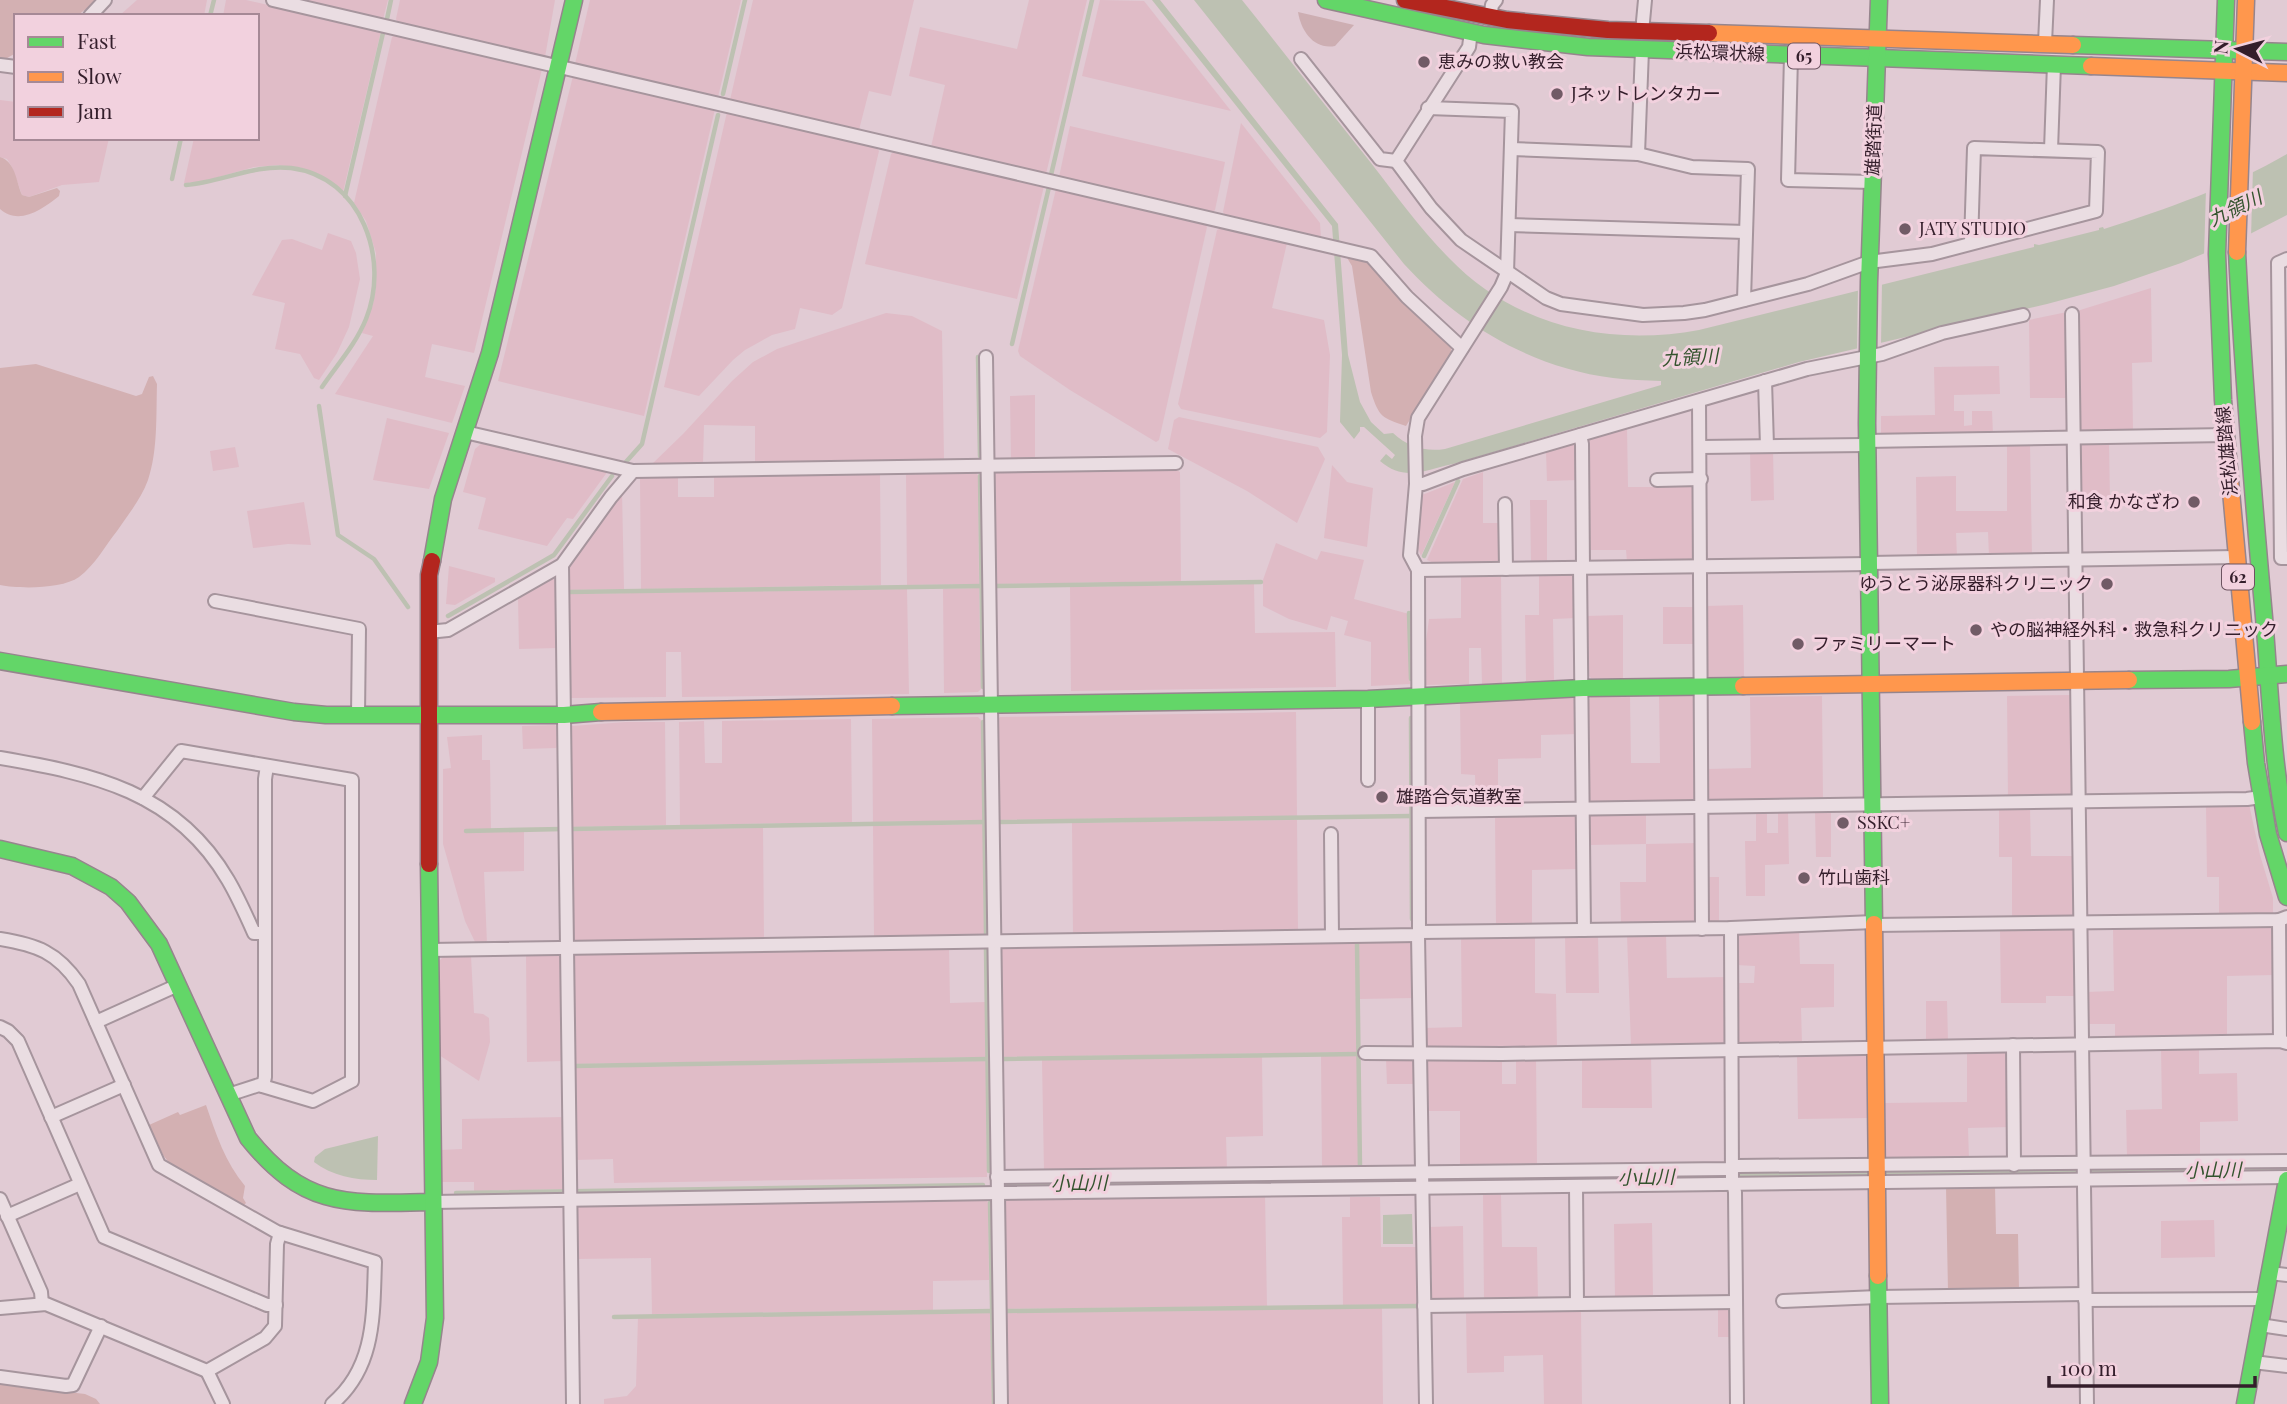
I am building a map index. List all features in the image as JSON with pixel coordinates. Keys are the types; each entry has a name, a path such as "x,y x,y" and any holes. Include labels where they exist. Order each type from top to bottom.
{"street":[{"path":"92,14 105,0"},
{"path":"273,0 1371,256 1407,297 1462,348"},
{"path":"413,1404 427,1373 434,1336 429,575 446,486 478,395 501,311 574,0"},
{"name":"浜松環状線","path":"1326,0 1471,32 1560,45 2287,74"},
{"name":"浜松環状線","path":"1405,0 1490,18 1561,27 1642,32 1878,37 2287,52"},
{"path":"1490,18 1492,5 1496,0"},
{"path":"1642,32 1645,0"},
{"name":"雄踏街道","path":"1879,0 1868,280 1865,443 1871,684 1880,1404"},
{"path":"2045,43 2047,0"},
{"name":"浜松雄踏線","path":"2226,0 2217,254 2225,435 2261,797 2273,852 2287,897"},
{"name":"浜松雄踏線","path":"2246,0 2237,245 2245,412 2282,810 2287,833"},
{"path":"1396,161 1469,47 1471,32"},
{"path":"1639,154 1642,50"},
{"path":"1791,56 1788,180 1872,182"},
{"path":"1301,59 1380,159 1396,161 1431,208 1461,240 1553,302 1633,314 1684,313 1808,284 1869,262 1932,254 2096,211 2098,152 1974,148 1972,243"},
{"path":"2051,150 2054,64"},
{"path":"1426,1404 1418,934 1418,570 1410,555 1417,478 1415,436 1418,418 1501,287 1507,273 1512,111 1428,108"},
{"path":"1511,149 1639,154 1692,167 1748,169 1744,300"},
{"path":"1509,225 1746,232"},
{"path":"2287,259 2278,263 2283,435 2281,558 2287,558"},
{"path":"2072,314 2087,1404"},
{"path":"1417,478 1423,484 1462,470 1807,369 1942,333 2024,315"},
{"path":"986,357 1001,1404"},
{"path":"1765,381 1767,446"},
{"path":"1699,401 1702,929"},
{"path":"465,432 633,471 1176,463"},
{"path":"1580,435 1584,930"},
{"path":"1700,447 2225,435"},
{"path":"428,632 448,631 562,565 611,496 633,471"},
{"path":"1657,480 1701,479"},
{"path":"1505,504 1506,569"},
{"path":"1418,570 2236,557"},
{"path":"562,565 573,1404"},
{"path":"215,601 359,628 358,715"},
{"path":"0,661 294,712 358,715 564,715 626,710 1368,699 1583,688 2078,681 2287,674"},
{"path":"1368,699 1368,780"},
{"path":"143,798 181,751 352,780 352,1081 313,1101 259,1085 228,1095"},
{"path":"0,758 86,775 124,788 162,810 199,841 228,880 254,933 265,933"},
{"path":"263,1086 267,766"},
{"path":"1419,811 1872,806 2261,797"},
{"path":"1331,834 1332,936"},
{"path":"0,849 39,855 72,865 95,876 116,891 150,929 244,1131 278,1173 318,1196 348,1203 433,1202 571,1194 997,1193 1229,1181"},
{"path":"430,950 2283,919 2284,1042 1502,1054 1365,1053"},
{"path":"1731,928 1737,1404"},
{"path":"0,939 36,946 57,958 79,984 159,1165 280,1233 374,1262 372,1333 369,1348 357,1375 332,1404"},
{"path":"96,1022 178,985"},
{"path":"0,1027 18,1041 104,1237 267,1305 276,1305"},
{"path":"2013,1045 2014,1165"},
{"path":"51,1117 124,1085"},
{"path":"1478,1178 1576,1186 1733,1176 1877,1174 2014,1165 2083,1172 2287,1161"},
{"path":"997,1177 1229,1181 2083,1172 2287,1179 2245,1404"},
{"path":"7,1216 80,1184"},
{"path":"1576,1186 1577,1304"},
{"path":"0,1199 41,1292 43,1304"},
{"path":"206,1371 271,1333 275,1326 277,1244 280,1233"},
{"path":"2270,1272 2287,1275"},
{"path":"1783,1301 1878,1297 2265,1299"},
{"path":"1424,1306 1736,1302"},
{"path":"0,1308 43,1304 206,1371 223,1404"},
{"path":"2260,1325 2287,1329"},
{"path":"0,1377 73,1385 101,1326"},
{"path":"2253,1362 2287,1366"}],"shaded area":[{"path":"0,0 97,0 80,14 14,14 14,54 0,62"},
{"path":"137,0 207,0 204,14 121,14"},
{"path":"226,0 246,0 381,31 343,192 328,179 302,168 278,165 254,167 201,182 184,183 194,140 259,140 259,14 223,14"},
{"path":"301,0 388,0 383,19"},
{"path":"400,0 555,0 545,57 398,23 396,19"},
{"path":"590,0 741,0 718,97 575,64"},
{"path":"753,0 914,0 891,96 869,91 859,130 730,100"},
{"path":"1029,0 1087,0 1046,174 931,147 945,85 909,76 920,27 1017,49"},
{"path":"1100,0 1144,1 1231,111 1082,76"},
{"path":"1298,12 1354,25 1335,46 1321,45 1305,32"},
{"path":"396,35 542,69 474,353 432,344 425,377 465,386 452,423 335,394 373,336 362,333 376,287 376,253 366,221 354,203 392,37"},
{"path":"573,76 715,109 644,416 498,381"},
{"path":"0,100 14,102 14,140 109,140 99,182 62,185 29,197 22,195 7,159 0,157"},
{"path":"727,112 876,147 879,151 842,308 832,315 800,308 795,329 772,335 745,350 699,396 664,387"},
{"path":"1241,123 1320,223 1321,238 1226,216 1223,212"},
{"path":"1070,126 1225,162 1215,210 1212,213 1059,177"},
{"path":"895,151 1044,186 1017,299 865,264 891,154"},
{"path":"0,157 12,168 22,195 29,197 57,188 60,191 59,196 31,214 7,214 0,209"},
{"path":"1056,189 1205,224 1207,227 1159,440 1156,442 1070,390 1020,356 1018,351"},
{"path":"1221,228 1287,243 1272,308 1324,320 1330,355 1327,432 1320,438 1181,409 1178,404 1217,230"},
{"path":"328,233 351,241 360,279 349,327 337,353 319,380 314,378 300,354 275,349 285,303 252,295 282,240 292,239 322,250"},
{"path":"1346,256 1368,261 1451,347 1451,353 1406,426 1382,415 1371,392 1352,266"},
{"path":"2151,288 2152,362 2132,363 2133,431 2079,432 2077,311"},
{"path":"2067,312 2068,398 2030,398 2029,320"},
{"path":"886,313 912,316 942,331 944,460 755,463 755,426 704,425 703,464 651,465 753,362 777,349"},
{"path":"36,364 136,396 142,394 149,377 153,376 157,384 153,457 148,480 138,500 85,572 72,581 52,586 0,585 0,368"},
{"path":"1999,366 2000,394 1954,395 1954,411 1964,411 1964,426 1972,425 1972,411 1992,411 1993,434 1881,435 1881,416 1935,415 1934,367"},
{"path":"1035,395 1035,461 1011,461 1010,396"},
{"path":"1179,417 1318,447 1325,459 1297,523 1247,491 1168,449 1174,420"},
{"path":"387,418 449,433 429,489 373,480"},
{"path":"1627,428 1628,487 1654,487 1654,483 1695,483 1696,558 1693,561 1627,562 1626,550 1587,550 1586,444 1590,439"},
{"path":"483,442 608,471 573,519 567,518 547,546 478,529 486,498 463,492 475,449"},
{"path":"1575,444 1578,446 1578,480 1547,481 1546,452"},
{"path":"2007,444 2030,444 2032,556 1989,556 1988,532 1956,533 1957,557 1917,557 1916,477 1956,476 1956,511 2007,511"},
{"path":"2079,444 2109,444 2110,500 2080,500"},
{"path":"235,447 239,467 213,471 210,451"},
{"path":"1750,451 1773,451 1774,500 1751,501"},
{"path":"1332,465 1347,482 1373,488 1367,547 1324,538"},
{"path":"1171,467 1180,472 1181,581 995,584 993,473 996,470"},
{"path":"975,472 978,475 979,584 907,585 906,473"},
{"path":"1483,472 1483,523 1501,523 1502,564 1436,564 1427,560 1463,479"},
{"path":"880,474 881,585 641,589 640,477 678,477 678,497 714,497 714,476"},
{"path":"1455,482 1421,556 1417,546 1422,495"},
{"path":"622,491 624,589 567,590 567,572"},
{"path":"1530,500 1547,500 1547,563 1531,563"},
{"path":"304,502 311,545 288,544 253,548 247,511"},
{"path":"1276,543 1317,560 1321,551 1364,560 1354,599 1409,614 1410,684 1371,686 1371,642 1344,635 1348,621 1331,616 1327,630 1289,619 1263,606 1263,580"},
{"path":"449,566 495,578 495,582 455,605 446,604"},
{"path":"1572,573 1575,576 1576,618 1553,619 1554,680 1526,681 1525,615 1539,615 1539,574"},
{"path":"1461,574 1501,574 1502,683 1482,684 1481,648 1469,648 1469,684 1425,685 1425,649 1429,619 1461,618"},
{"path":"553,579 556,580 557,648 519,649 518,598"},
{"path":"1254,584 1255,633 1335,632 1336,687 1071,691 1070,587"},
{"path":"979,588 981,689 978,692 944,693 943,589"},
{"path":"907,589 909,694 682,697 681,652 666,652 666,697 571,698 568,695 567,594"},
{"path":"1743,605 1744,676 1709,677 1706,606"},
{"path":"1663,607 1696,607 1696,644 1663,644"},
{"path":"1623,615 1623,678 1591,678 1588,675 1586,616"},
{"path":"2073,695 2074,794 2071,797 2008,798 2007,696"},
{"path":"1630,696 1631,763 1660,763 1659,696 1693,696 1696,699 1696,800 1693,803 1591,805 1588,802 1588,700 1591,697"},
{"path":"1822,696 1823,802 1711,803 1707,799 1707,769 1751,768 1750,697"},
{"path":"1575,697 1578,700 1578,734 1541,735 1541,758 1498,759 1498,806 1476,806 1475,775 1461,774 1460,703"},
{"path":"1296,712 1297,816 998,820 997,720 1000,717"},
{"path":"978,717 981,720 983,820 873,822 872,719"},
{"path":"851,719 852,822 680,825 679,722 704,721 705,763 722,763 722,721"},
{"path":"665,722 666,825 570,827 569,730 572,726"},
{"path":"555,725 559,729 559,745 556,748 523,749 522,726"},
{"path":"482,735 482,760 490,760 491,829 465,830 524,831 524,871 484,872 487,944 476,944 465,921 443,844 443,769 451,768 447,737"},
{"path":"2249,804 2273,898 2273,915 2219,916 2219,877 2207,877 2206,805"},
{"path":"1999,808 2030,808 2031,856 2074,856 2075,918 2012,918 2012,857 1999,857"},
{"path":"1815,810 1831,810 1831,857 1816,857"},
{"path":"1756,811 1767,811 1767,833 1778,833 1778,811 1788,811 1789,864 1765,865 1765,896 1746,896 1745,841 1756,841"},
{"path":"1646,812 1646,844 1588,845 1588,813"},
{"path":"1578,813 1578,869 1532,870 1532,926 1496,926 1495,814"},
{"path":"1297,820 1298,932 1073,935 1072,823"},
{"path":"983,824 984,936 874,937 873,826"},
{"path":"763,828 764,939 575,942 571,939 570,831"},
{"path":"1697,843 1697,920 1694,924 1621,925 1620,882 1646,882 1646,844"},
{"path":"1707,877 1719,877 1719,924 1711,924 1708,921"},
{"path":"2273,926 2274,975 2227,976 2227,1036 2115,1038 2115,1024 2087,1024 2086,992 2114,991 2113,928"},
{"path":"2075,928 2076,996 2046,996 2046,1003 2001,1003 2000,929"},
{"path":"1799,930 1800,964 1834,964 1834,1007 1801,1008 1802,1043 1739,1044 1736,1041 1736,983 1754,983 1755,966 1736,965 1736,936 1739,933"},
{"path":"1666,934 1667,978 1727,977 1728,1044 1631,1046 1627,935"},
{"path":"1565,935 1598,935 1599,993 1566,993"},
{"path":"1535,936 1535,993 1556,994 1557,1047 1428,1047 1425,1044 1424,1028 1462,1027 1461,937"},
{"path":"1356,941 1357,1052 1001,1057 1000,949 1003,946"},
{"path":"1358,941 1413,941 1413,998 1359,999"},
{"path":"949,947 950,1003 985,1002 986,1057 573,1064 572,956 575,953"},
{"path":"526,954 558,954 562,958 564,1061 527,1062"},
{"path":"471,956 474,1013 489,1018 490,1042 479,1081 439,1055 438,962 443,957"},
{"path":"1926,1001 1947,1001 1948,1041 1926,1041"},
{"path":"2199,1047 2199,1074 2237,1073 2238,1121 2200,1122 2200,1157 2127,1158 2126,1110 2162,1109 2161,1048"},
{"path":"2009,1050 2010,1127 1968,1128 1969,1160 1885,1161 1884,1103 1967,1102 1967,1051"},
{"path":"1797,1053 1864,1053 1867,1056 1868,1118 1798,1119"},
{"path":"1321,1056 1357,1056 1359,1167 1322,1167"},
{"path":"1651,1056 1652,1108 1582,1108 1582,1057"},
{"path":"1262,1057 1263,1136 1226,1137 1227,1169 1044,1171 1042,1060"},
{"path":"1428,1057 1502,1059 1502,1084 1516,1084 1516,1058 1536,1058 1537,1165 1460,1166 1460,1111 1426,1111 1425,1060"},
{"path":"1412,1058 1415,1061 1415,1084 1387,1084 1386,1059"},
{"path":"986,1061 987,1177 614,1183 613,1159 575,1160 573,1068"},
{"path":"206,1105 217,1137 245,1186 243,1198 246,1203 243,1206 170,1164 149,1125 178,1112 180,1115"},
{"path":"566,1117 567,1189 474,1191 474,1182 442,1182 441,1150 462,1149 462,1119"},
{"path":"1995,1186 1996,1234 2018,1234 2019,1290 1948,1291 1946,1187"},
{"path":"1483,1194 1501,1194 1502,1247 1537,1247 1538,1300 1484,1301"},
{"path":"1265,1195 1267,1306 1005,1309 1003,1202 1006,1199"},
{"path":"1350,1197 1380,1197 1381,1247 1417,1247 1418,1304 1343,1305 1342,1217 1350,1217"},
{"path":"985,1199 988,1202 989,1280 933,1281 933,1310 652,1314 651,1258 576,1259 575,1209 578,1206"},
{"path":"2214,1220 2215,1257 2161,1258 2161,1221"},
{"path":"1652,1223 1653,1298 1615,1299 1614,1224"},
{"path":"1463,1226 1464,1301 1432,1301 1428,1227"},
{"path":"1382,1308 1383,1404 1007,1404 1005,1313"},
{"path":"1718,1308 1728,1308 1731,1311 1731,1337 1718,1337"},
{"path":"1581,1310 1582,1404 1544,1404 1543,1355 1504,1356 1504,1372 1467,1373 1466,1311"},
{"path":"990,1313 992,1404 604,1404 604,1399 627,1396 636,1386 638,1318"},
{"path":"0,1384 85,1394 100,1404 0,1404"}],"water":[{"name":"九領川","path":"1152,0 1160,0 1338,224 1348,355 1360,402 1371,422 1384,434 1393,433 1405,442 1424,449 1445,449 1661,385 1661,381 1613,378 1553,364 1498,340 1449,306 1404,264 1194,0 1242,0 1418,224 1449,258 1475,281 1503,300 1533,315 1564,326 1597,333 1665,335 1699,330 2034,247 2034,244 2039,245 2103,227 2104,229 2220,187 2287,154 2287,215 2246,236 2181,263 2114,286 1799,362 1453,464 1406,473 1380,461 1386,454 1392,459 1395,455 1364,427 1360,427 1354,439 1340,422 1342,355 1332,226"},
{"path":"378,1136 377,1180 344,1176 328,1171 314,1162 315,1157 325,1149"},
{"path":"1412,1214 1413,1244 1383,1244 1383,1215"}],"pier":[{"path":"2253,168 2251,237 2204,257 2206,189"},
{"path":"1882,281 1881,346 1857,352 1858,287"}],"waterway":[{"path":"210,14 214,0"},
{"path":"387,19 391,0"},
{"path":"723,94 745,0"},
{"path":"1051,175 1092,0"},
{"path":"345,196 383,33"},
{"path":"625,463 642,444 718,115"},
{"path":"172,179 181,140"},
{"path":"186,185 251,171 291,168 316,175 336,187 352,204 364,225 372,248 373,296 357,337 322,387"},
{"path":"1012,344 1049,187"},
{"path":"978,357 980,456"},
{"path":"319,406 338,535 374,559 408,607"},
{"path":"448,616 554,555 612,476"},
{"path":"980,476 983,687"},
{"path":"1424,556 1458,481"},
{"path":"996,586 1261,582"},
{"path":"568,592 982,586"},
{"path":"1409,613 1411,679"},
{"path":"1411,718 1412,919"},
{"path":"983,722 986,934"},
{"path":"1000,822 1412,816"},
{"path":"570,829 985,822"},
{"path":"466,831 562,829"},
{"path":"1357,943 1360,1168"},
{"path":"986,948 989,1171"},
{"path":"1004,1059 1358,1054"},
{"path":"574,1066 988,1059"},
{"name":"小山川","path":"1004,1184 2287,1169"},
{"path":"456,1193 983,1185"},
{"path":"990,1203 994,1404"},
{"path":"1007,1311 1419,1306"},
{"path":"614,1317 992,1311"}],"traffic: fast":[{"path":"432,561 443,499 490,353 574,0"},
{"path":"1326,0 1484,35 1588,47 2091,66"},
{"path":"1874,924 1867,423 1879,0"},
{"path":"2226,0 2217,254 2228,458"},
{"path":"2073,45 2287,52"},
{"path":"2237,252 2272,725 2287,833"},
{"path":"0,661 294,712 326,715 564,715 601,712"},
{"path":"2129,680 2229,679 2287,674"},
{"path":"892,706 1368,699 1583,688 1743,686"},
{"path":"2252,722 2268,834 2287,897"},
{"path":"0,849 72,866 111,887 128,902 159,944 248,1138 289,1178 309,1190 352,1201 433,1202"},
{"path":"413,1404 429,1362 435,1318 429,864"},
{"path":"2245,1404 2287,1180"},
{"path":"1878,1276 1880,1404"}],"traffic: slow":[{"path":"2237,252 2246,0"},
{"path":"1709,33 2073,45"},
{"path":"2091,66 2287,73"},
{"path":"2228,458 2252,722"},
{"path":"1743,686 2129,680"},
{"path":"601,712 892,706"},
{"path":"1874,924 1878,1276"}],"traffic: jam":[{"path":"1405,0 1507,20 1608,30 1709,33"},
{"path":"429,864 429,575 432,561"}],"place":[{"name":"恵みの救い教会","path":"1424,62"},
{"name":"Jネットレンタカー","path":"1557,94"},
{"name":"JATY STUDIO","path":"1905,229"},
{"name":"和食 かなざわ","path":"2194,502"},
{"name":"ゆうとう泌尿器科クリニック","path":"2107,584"},
{"name":"やの脳神経外科・救急科クリニック","path":"1976,630"},
{"name":"ファミリーマート","path":"1798,644"},
{"name":"雄踏合気道教室","path":"1382,797"},
{"name":"SSKC+","path":"1843,823"},
{"name":"竹山歯科","path":"1804,878"}]}
